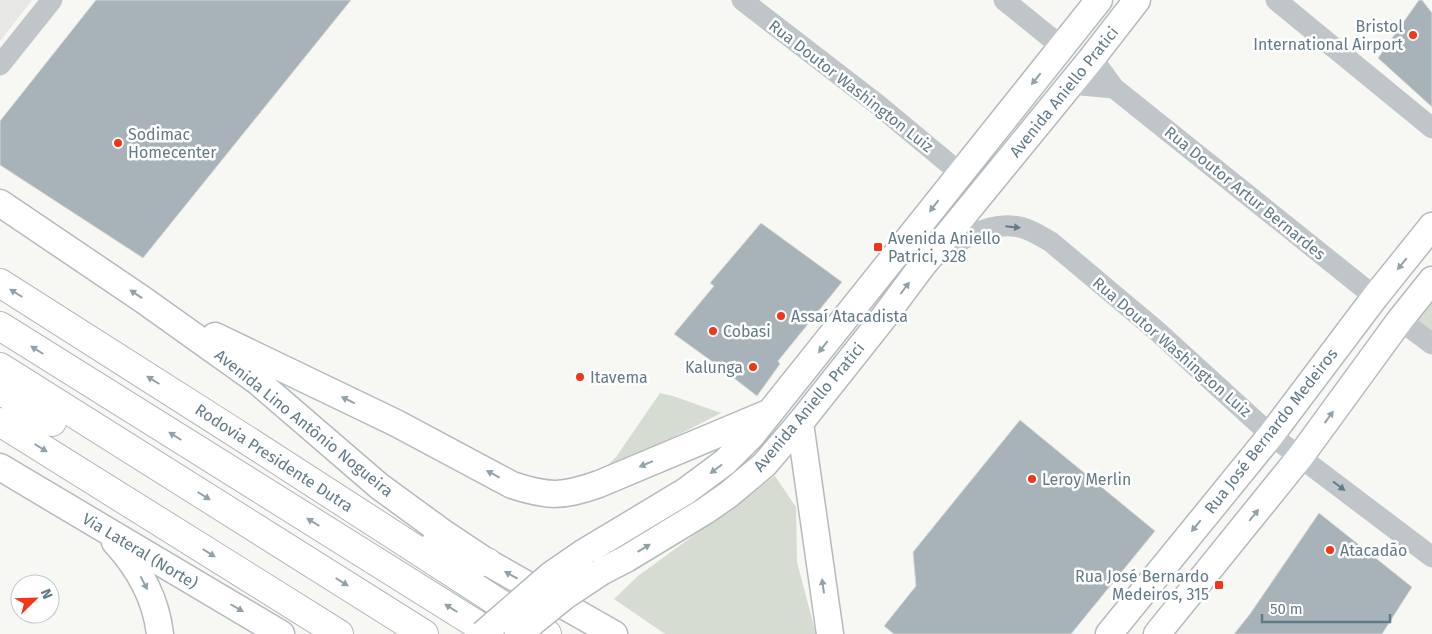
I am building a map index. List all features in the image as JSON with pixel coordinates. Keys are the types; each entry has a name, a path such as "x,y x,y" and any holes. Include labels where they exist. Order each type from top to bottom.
{"highway":[{"name":"Rodovia Presidente Dutra","path":"0,283 254,444 547,634"},
{"name":"Rodovia Presidente Dutra","path":"0,326 492,634"},
{"path":"0,367 424,634"},
{"path":"0,390 60,427 134,452"},
{"path":"0,422 339,634"},
{"path":"254,444 295,457 460,560 487,562"}],"main road":[{"name":"Avenida Aniello Pratici","path":"518,634 566,596 592,562 641,520 686,491 725,462 752,435 1099,0"},
{"name":"Avenida Aniello Pratici","path":"483,634 552,575 592,562 634,554 728,495 764,465 800,423 922,266 1138,0"},
{"name":"Avenida Lino Antônio Nogueira","path":"0,203 176,322 257,381 379,486 442,532 487,562 614,634"},
{"name":"Rua José Bernardo Medeiros","path":"1109,634 1271,434 1375,297 1432,226"},
{"path":"1157,634 1300,457 1400,320 1432,280"},
{"path":"176,322 200,329 396,423 512,485 552,495 583,490 599,484 771,412"},
{"path":"800,423 830,634"},
{"name":"Via Lateral (Norte)","path":"0,467 281,634"},
{"path":"104,530 135,567 145,584 156,615 160,634"}],"street":[{"path":"0,65 52,0"},
{"name":"Rua Doutor Washington Luiz","path":"742,0 877,104 960,173"},
{"path":"1004,0 1062,47"},
{"path":"1276,0 1432,128"},
{"name":"Rua Doutor Artur Bernardes","path":"1092,58 1114,88 1375,297"},
{"path":"1071,84 1114,88"},
{"name":"Rua Doutor Washington Luiz","path":"922,266 976,233 997,226 1011,226 1037,234 1050,242 1157,331 1271,434 1432,557"},
{"path":"1400,320 1432,344"}],"shaded area":[{"path":"0,0 32,0 0,41"},
{"path":"1432,300 1432,332 1415,320"},
{"path":"660,393 721,413 610,470 601,471 616,457"},
{"path":"775,476 796,507 797,562 816,634 665,634 614,599 638,576"}],"building":[{"name":"Sodimac Homecenter","path":"96,0 351,0 143,258 0,165 0,121"},
{"name":"Bristol International Airport","path":"1419,0 1422,0 1432,13 1432,107 1378,58"},
{"path":"761,223 842,282 778,361 780,364 757,396 674,334 714,286 710,283"},
{"name":"Leroy Merlin","path":"1020,420 1155,531 1071,634 894,634 884,626 916,586 913,552"},
{"name":"Atacadão","path":"1319,513 1412,587 1382,634 1234,634 1250,614"}],"place":[{"name":"Bristol International Airport","path":"1413,35"},
{"name":"Sodimac Homecenter","path":"118,143"},
{"name":"Avenida Aniello Patrici, 328","path":"878,247"},
{"name":"Assaí Atacadista","path":"781,316"},
{"name":"Cobasi","path":"713,331"},
{"name":"Kalunga","path":"753,367"},
{"name":"Itavema","path":"580,377"},
{"name":"Leroy Merlin","path":"1032,479"},
{"name":"Atacadão","path":"1330,550"},
{"name":"Rua José Bernardo Medeiros, 315","path":"1219,585"}]}
